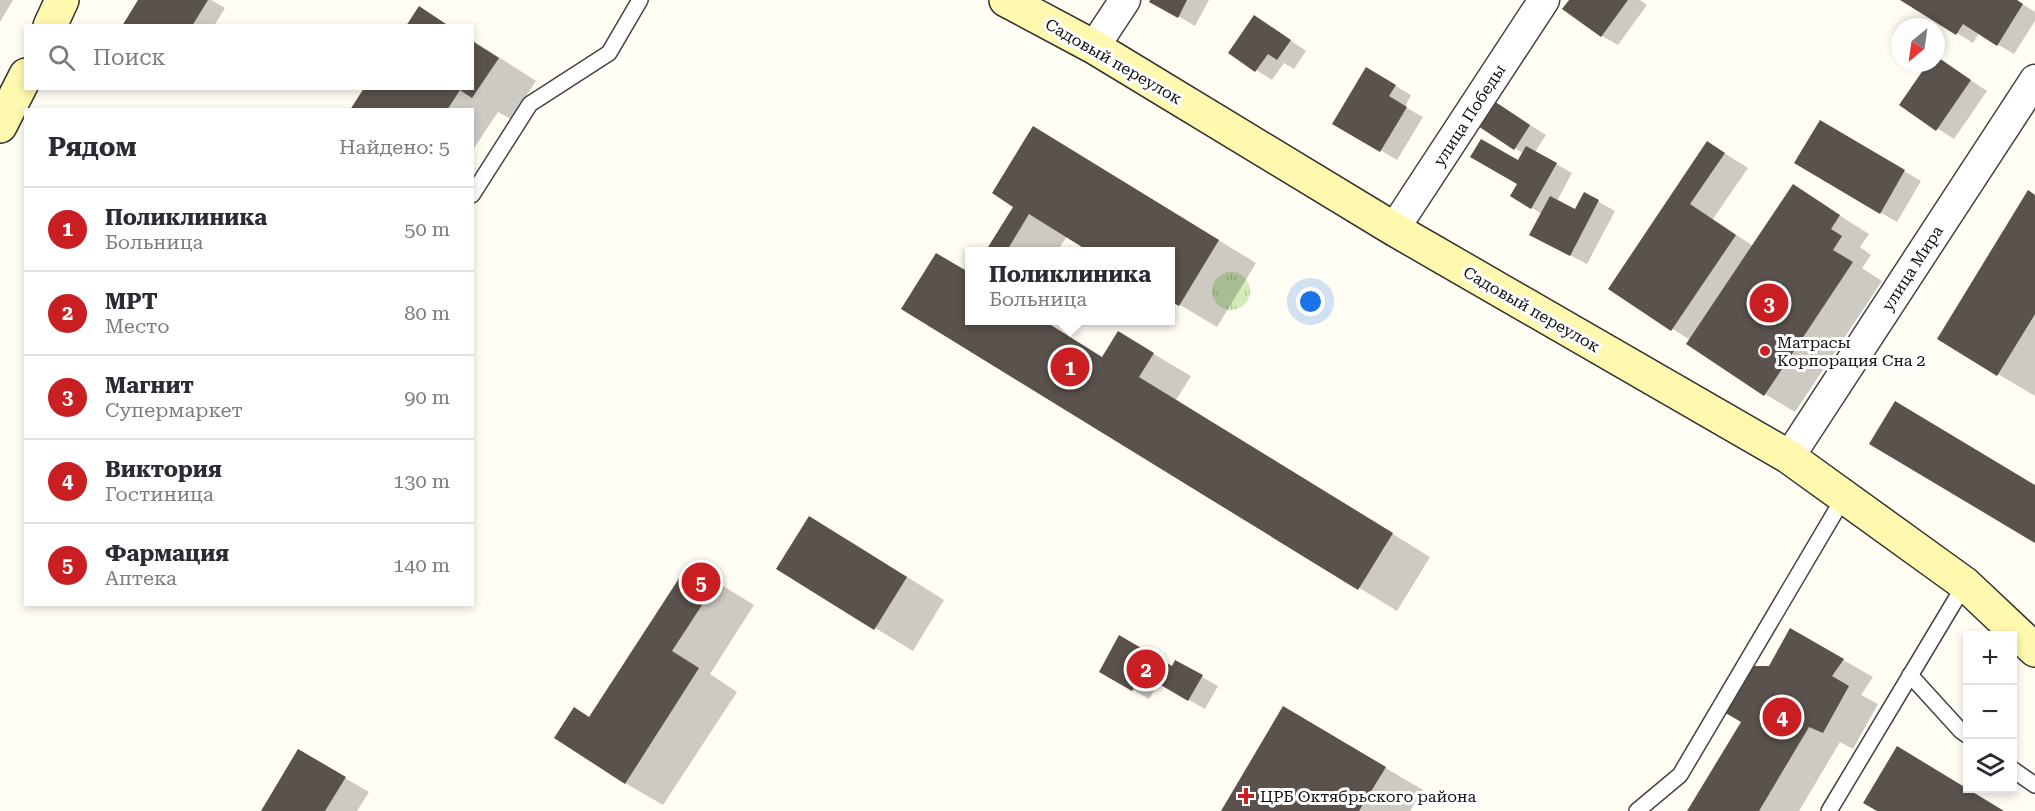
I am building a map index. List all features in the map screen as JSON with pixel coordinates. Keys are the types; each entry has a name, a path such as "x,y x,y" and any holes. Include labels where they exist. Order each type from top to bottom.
{"street":[{"path":"51,24 63,0"},
{"name":"Садовый переулок","path":"1006,0 1094,47 1394,229 1789,457 1965,585 2035,650"},
{"path":"1094,47 1125,0"},
{"name":"улица Победы","path":"1394,229 1544,0"},
{"path":"0,126 24,79"},
{"name":"улица Мира","path":"1789,457 2035,80"}],"lane":[{"path":"474,192 530,104 609,53 640,0"},
{"path":"1637,811 1680,775 1844,497"},
{"path":"1829,811 1965,585"},
{"path":"1910,675 1963,732"},
{"path":"2017,772 2035,785"}],"green space":[{"path":"1231,272 1244,278 1250,291 1244,304 1231,310 1218,304 1212,291 1218,278"}],"building":[{"path":"138,0 208,0 193,24 123,24"},
{"path":"1150,0 1187,0 1178,18 1149,2"},
{"path":"1569,0 1628,0 1601,37 1562,9"},
{"path":"1900,0 2017,0 2023,4 1997,46 1963,24 1956,35 1945,28 1945,18 1929,18"},
{"path":"419,6 446,24 407,24"},
{"path":"1254,15 1291,40 1277,60 1268,54 1255,72 1228,53"},
{"path":"474,42 499,58 472,98 460,90 474,90"},
{"path":"1945,62 1971,80 1936,131 1899,105 1922,72 1945,72"},
{"path":"1366,67 1396,85 1389,96 1407,107 1380,152 1332,124"},
{"path":"363,90 460,90 448,108 351,108"},
{"path":"1494,101 1530,125 1514,150 1478,126"},
{"path":"1820,120 1905,170 1880,214 1794,163"},
{"path":"1033,126 1219,240 1179,306 1175,304 1175,247 1082,247 1029,214 1009,247 988,247 1013,207 992,193"},
{"path":"1481,139 1518,160 1526,146 1557,163 1531,209 1510,196 1517,184 1470,157"},
{"path":"1707,141 1725,153 1690,204 1736,235 1671,331 1608,289"},
{"path":"1793,184 1840,215 1831,229 1842,236 1833,250 1853,262 1764,396 1686,344"},
{"path":"2028,190 2035,195 2035,314 1997,376 1937,339"},
{"path":"1584,192 1599,200 1570,256 1529,235 1550,196 1575,209"},
{"path":"936,253 965,270 965,325 1051,325 1102,357 1118,331 1154,353 1139,377 1393,533 1358,590 901,309"},
{"path":"1895,401 2035,485 2035,543 1869,444"},
{"path":"809,516 907,577 874,630 776,569"},
{"path":"689,563 717,582 672,651 699,668 625,784 554,738 574,707 589,717"},
{"path":"1790,628 1844,659 1832,676 1849,686 1823,733 1809,727 1759,811 1687,811 1741,722 1724,712 1750,666 1769,666"},
{"path":"1119,635 1172,666 1175,660 1203,675 1188,701 1142,674 1132,691 1099,672"},
{"path":"1283,706 1386,767 1359,811 1221,811"},
{"path":"1897,746 1963,786 1963,793 1974,793 2004,811 1877,811 1863,803"},
{"path":"298,749 346,777 325,811 261,811"}],"place":[{"name":"Магнит","path":"1769,303"},
{"name":"Матрасы Корпорация Сна 2","path":"1765,351"},
{"name":"Поликлиника","path":"1070,367"},
{"name":"Фармация","path":"701,582"},
{"name":"МРТ","path":"1146,669"},
{"name":"Виктория","path":"1782,717"},
{"name":"ЦРБ Октябрьского района","path":"1246,796"}]}
